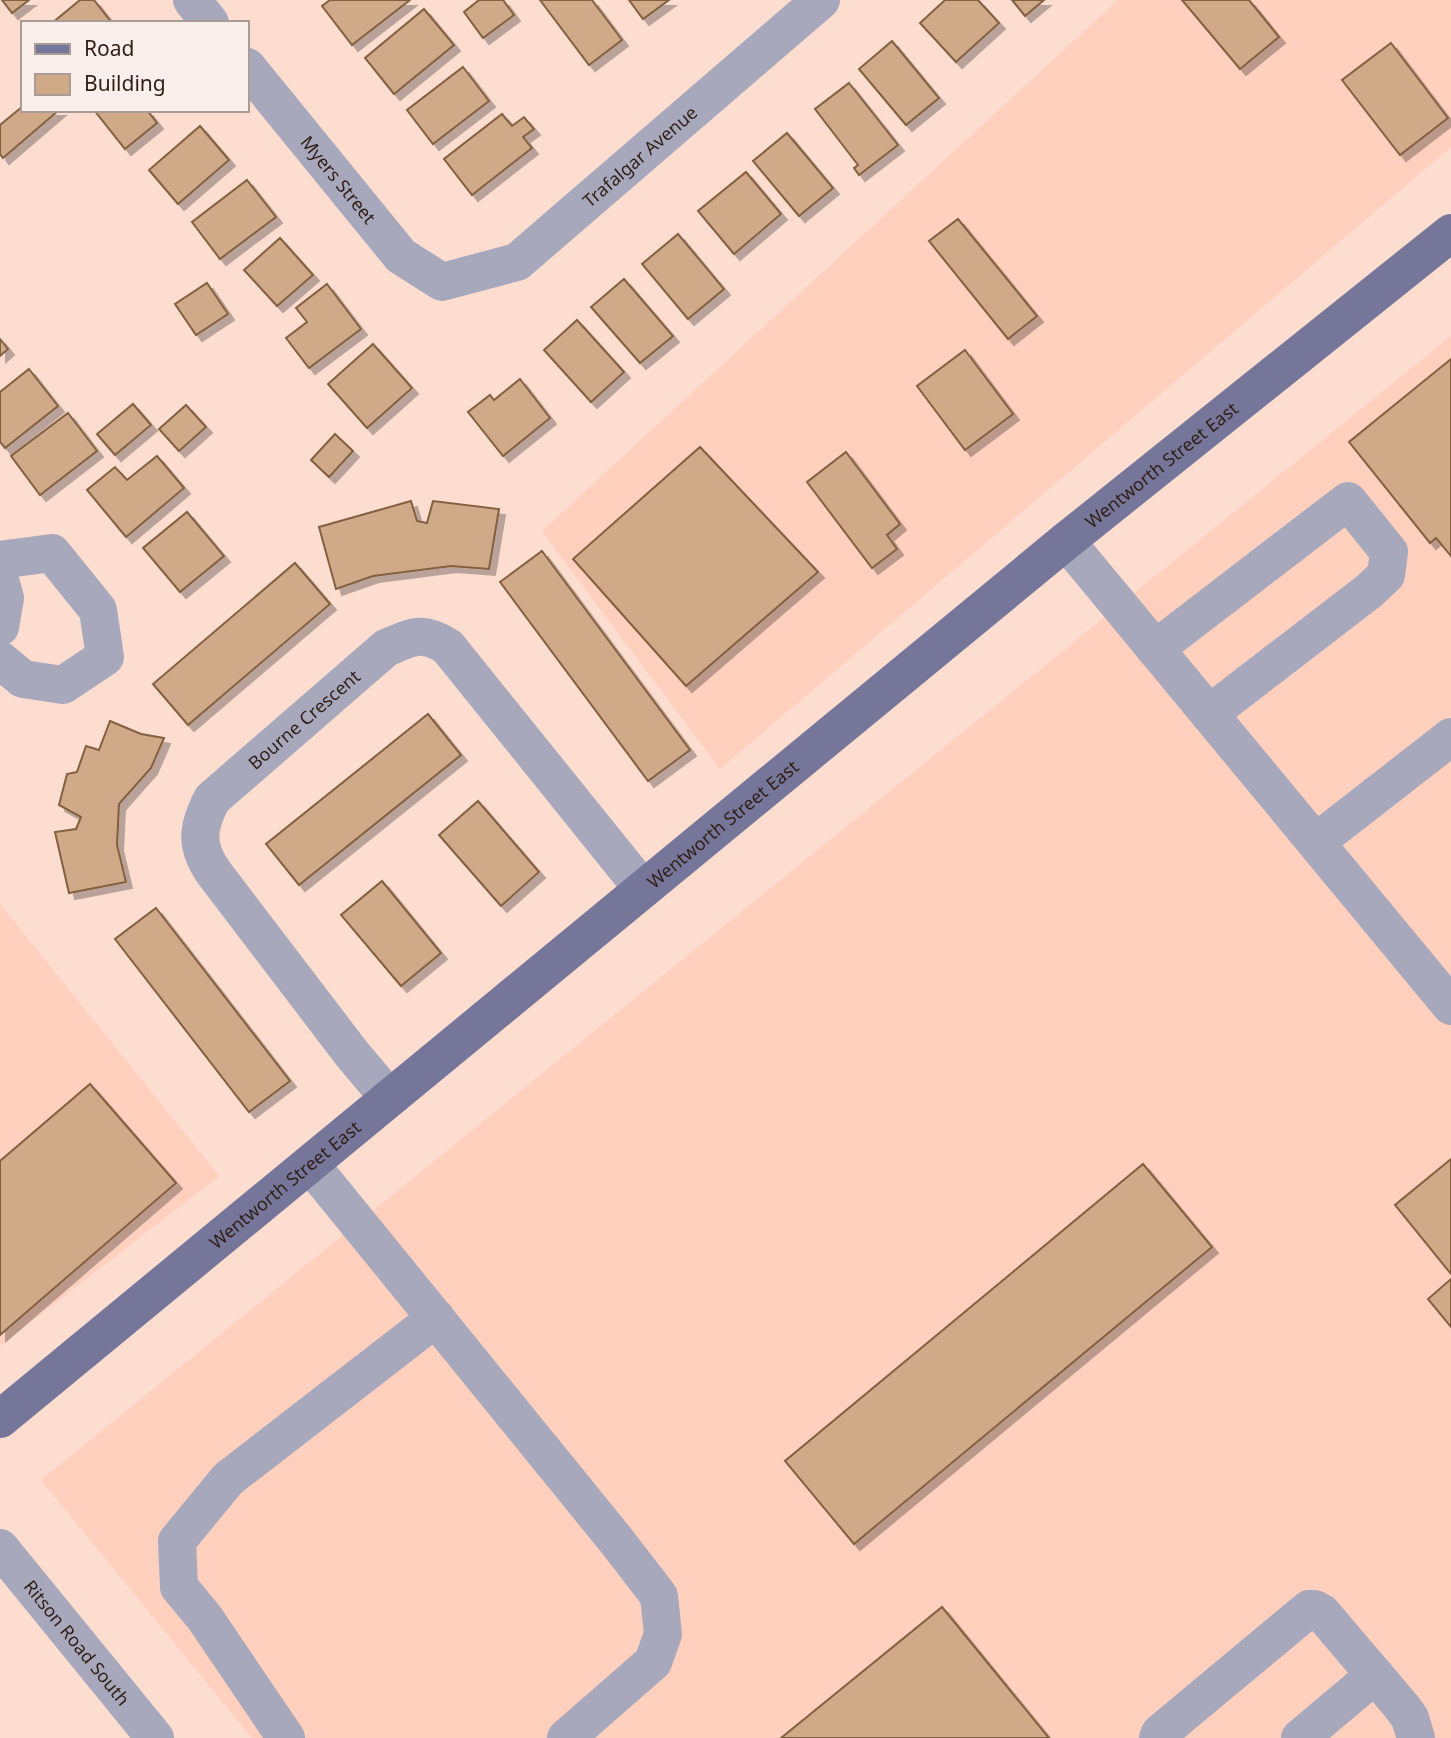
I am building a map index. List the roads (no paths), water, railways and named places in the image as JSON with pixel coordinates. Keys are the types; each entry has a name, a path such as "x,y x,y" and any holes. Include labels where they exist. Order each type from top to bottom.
{"main road":[{"name":"Wentworth Street East","path":"0,1419 1066,541 1451,233"}],"street":[{"path":"192,0 208,21"},
{"name":"Trafalgar Avenue","path":"442,282 517,262 821,0"},
{"name":"Myers Street","path":"248,68 401,256 442,282"},
{"path":"1155,649 1348,501 1389,552 1386,575 1209,714"},
{"path":"1066,541 1451,1006"},
{"path":"0,560 52,553 98,610 105,657 64,685 23,679 0,660"},
{"path":"0,580 5,598 0,627"},
{"name":"Bourne Crescent","path":"389,1098 352,1054 214,873 204,859 200,838 202,818 212,799 386,648 411,637 433,637 448,647 643,889"},
{"path":"1316,842 1451,737"},
{"path":"310,1164 659,1596 663,1634 653,1662 566,1738"},
{"path":"286,1738 204,1617 179,1587 177,1541 228,1479 436,1318"},
{"name":"Ritson Road South","path":"0,1548 155,1738"},
{"path":"1158,1738 1160,1733 1309,1609 1322,1612 1375,1675 1410,1718 1416,1738"},
{"path":"1300,1738 1375,1675"}]}
